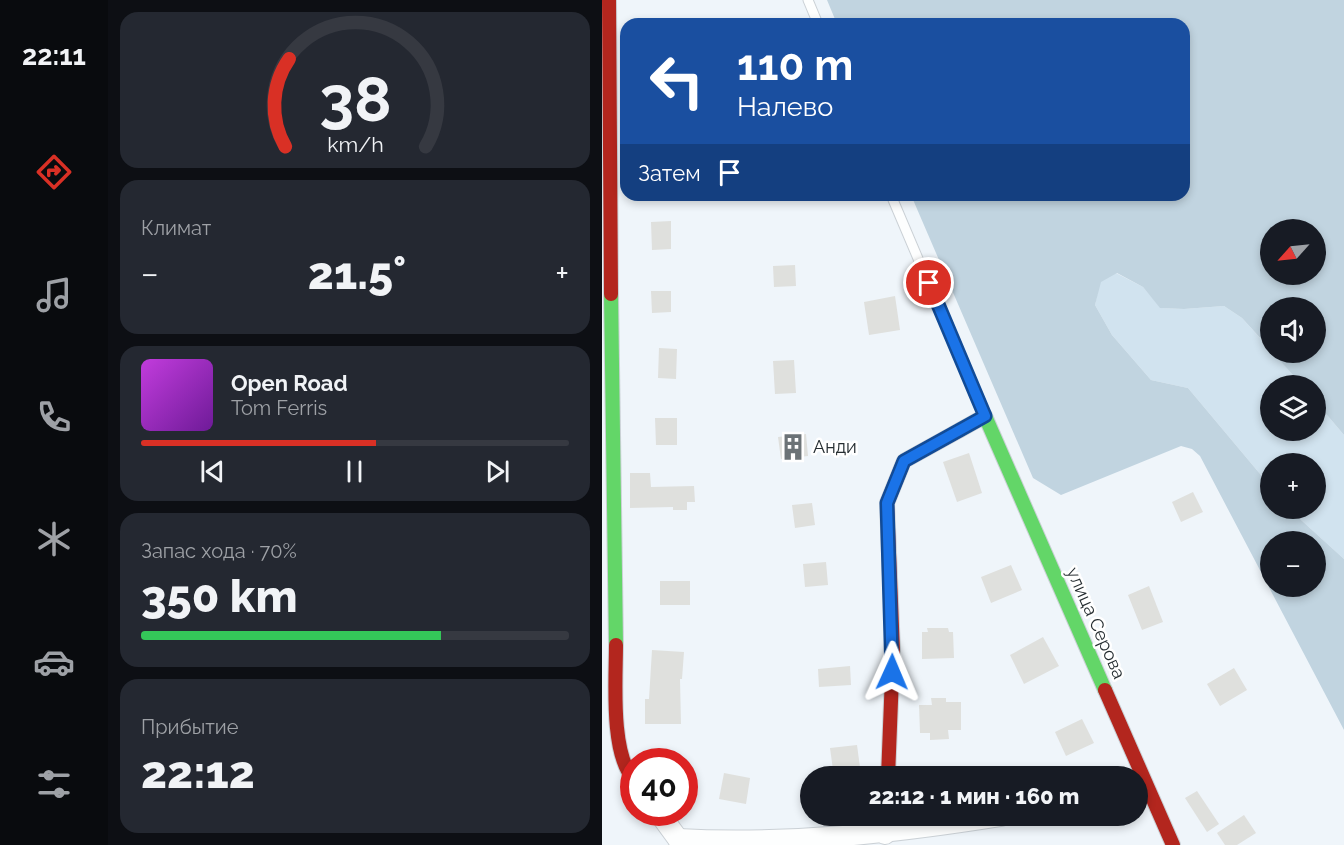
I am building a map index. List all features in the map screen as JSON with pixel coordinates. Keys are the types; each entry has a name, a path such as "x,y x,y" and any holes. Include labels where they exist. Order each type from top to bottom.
{"street":[{"path":"609,0 617,736 621,748"},
{"path":"888,766 893,651 887,503 904,461 985,416"},
{"name":"улица Серова","path":"985,416 1133,766"},
{"name":"улица Серова","path":"1148,800 1173,845"},
{"path":"667,826 676,842 728,844 878,826"}],"lane":[{"path":"808,0 816,18"},
{"path":"894,201 985,416"}],"shaded area":[{"path":"827,0 1344,0 1344,435 1326,414 1326,375 1293,375 1282,363 1326,363 1326,297 1260,297 1260,338 1242,318 1224,306 1160,308 1143,287 1117,273 1101,282 1095,305 1112,335 1151,380 1188,388 1260,474 1260,519 1300,519 1313,531 1260,531 1260,570 1200,456 1192,449 1181,446 1061,495 1033,478 914,201 1190,201 1190,18 834,18"},
{"path":"1116,273 1143,287 1161,308 1224,306 1242,318 1260,338 1260,363 1282,363 1293,375 1260,375 1260,441 1326,441 1326,414 1344,435 1344,559 1326,543 1326,531 1313,531 1300,519 1326,519 1326,453 1260,453 1260,474 1188,388 1151,380 1112,335 1095,305 1100,281"},
{"path":"1326,543 1344,559 1344,730 1274,597 1326,597"}],"building":[{"path":"671,221 671,249 652,250 651,222"},
{"path":"795,265 796,286 774,287 773,266"},
{"path":"651,291 671,291 671,312 652,313"},
{"path":"895,296 900,330 869,335 864,302"},
{"path":"659,348 677,349 676,379 658,378"},
{"path":"794,360 796,393 775,394 773,361"},
{"path":"655,418 677,418 677,445 656,445"},
{"name":"Анди","path":"806,434 808,456 781,459 778,437"},
{"path":"969,453 982,493 957,502 943,462"},
{"path":"630,473 650,473 651,487 694,486 695,502 687,502 687,510 673,510 673,507 630,508"},
{"path":"1193,492 1203,512 1181,522 1172,502"},
{"path":"812,503 815,525 795,528 792,505"},
{"path":"826,562 828,585 805,587 803,564"},
{"path":"1011,565 1022,590 991,603 981,577"},
{"path":"660,581 690,581 690,605 660,605"},
{"path":"1149,586 1163,622 1142,630 1128,595"},
{"path":"927,628 948,628 949,632 953,632 954,658 922,659 922,632 928,632"},
{"path":"1043,637 1059,666 1024,684 1010,655"},
{"path":"652,650 684,652 682,679 680,679 681,724 645,724 645,699 649,699"},
{"path":"850,666 851,685 819,687 818,669"},
{"path":"1234,668 1247,690 1220,706 1207,684"},
{"path":"931,698 946,698 946,702 961,702 961,730 948,730 949,739 930,740 930,733 920,733 919,705 932,705"},
{"path":"1082,719 1094,743 1066,756 1055,732"},
{"path":"857,745 860,766 832,766 830,748"},
{"path":"724,773 750,778 746,804 719,799"},
{"path":"1197,791 1219,824 1207,832 1185,798"},
{"path":"1244,815 1256,833 1237,845 1225,845 1217,833"}],"traffic: fast":[{"path":"611,294 616,645"},
{"path":"960,430 985,416 1105,690"}],"traffic: jam":[{"path":"609,0 611,294"},
{"path":"888,766 893,651 887,503 904,461 960,430"},
{"path":"616,645 615,696 620,748"},
{"path":"1105,690 1173,845"}],"place":[{"name":"Анди","path":"793,447"}],"route":[{"path":"892,672 887,503 904,461 985,416 929,283"}]}
